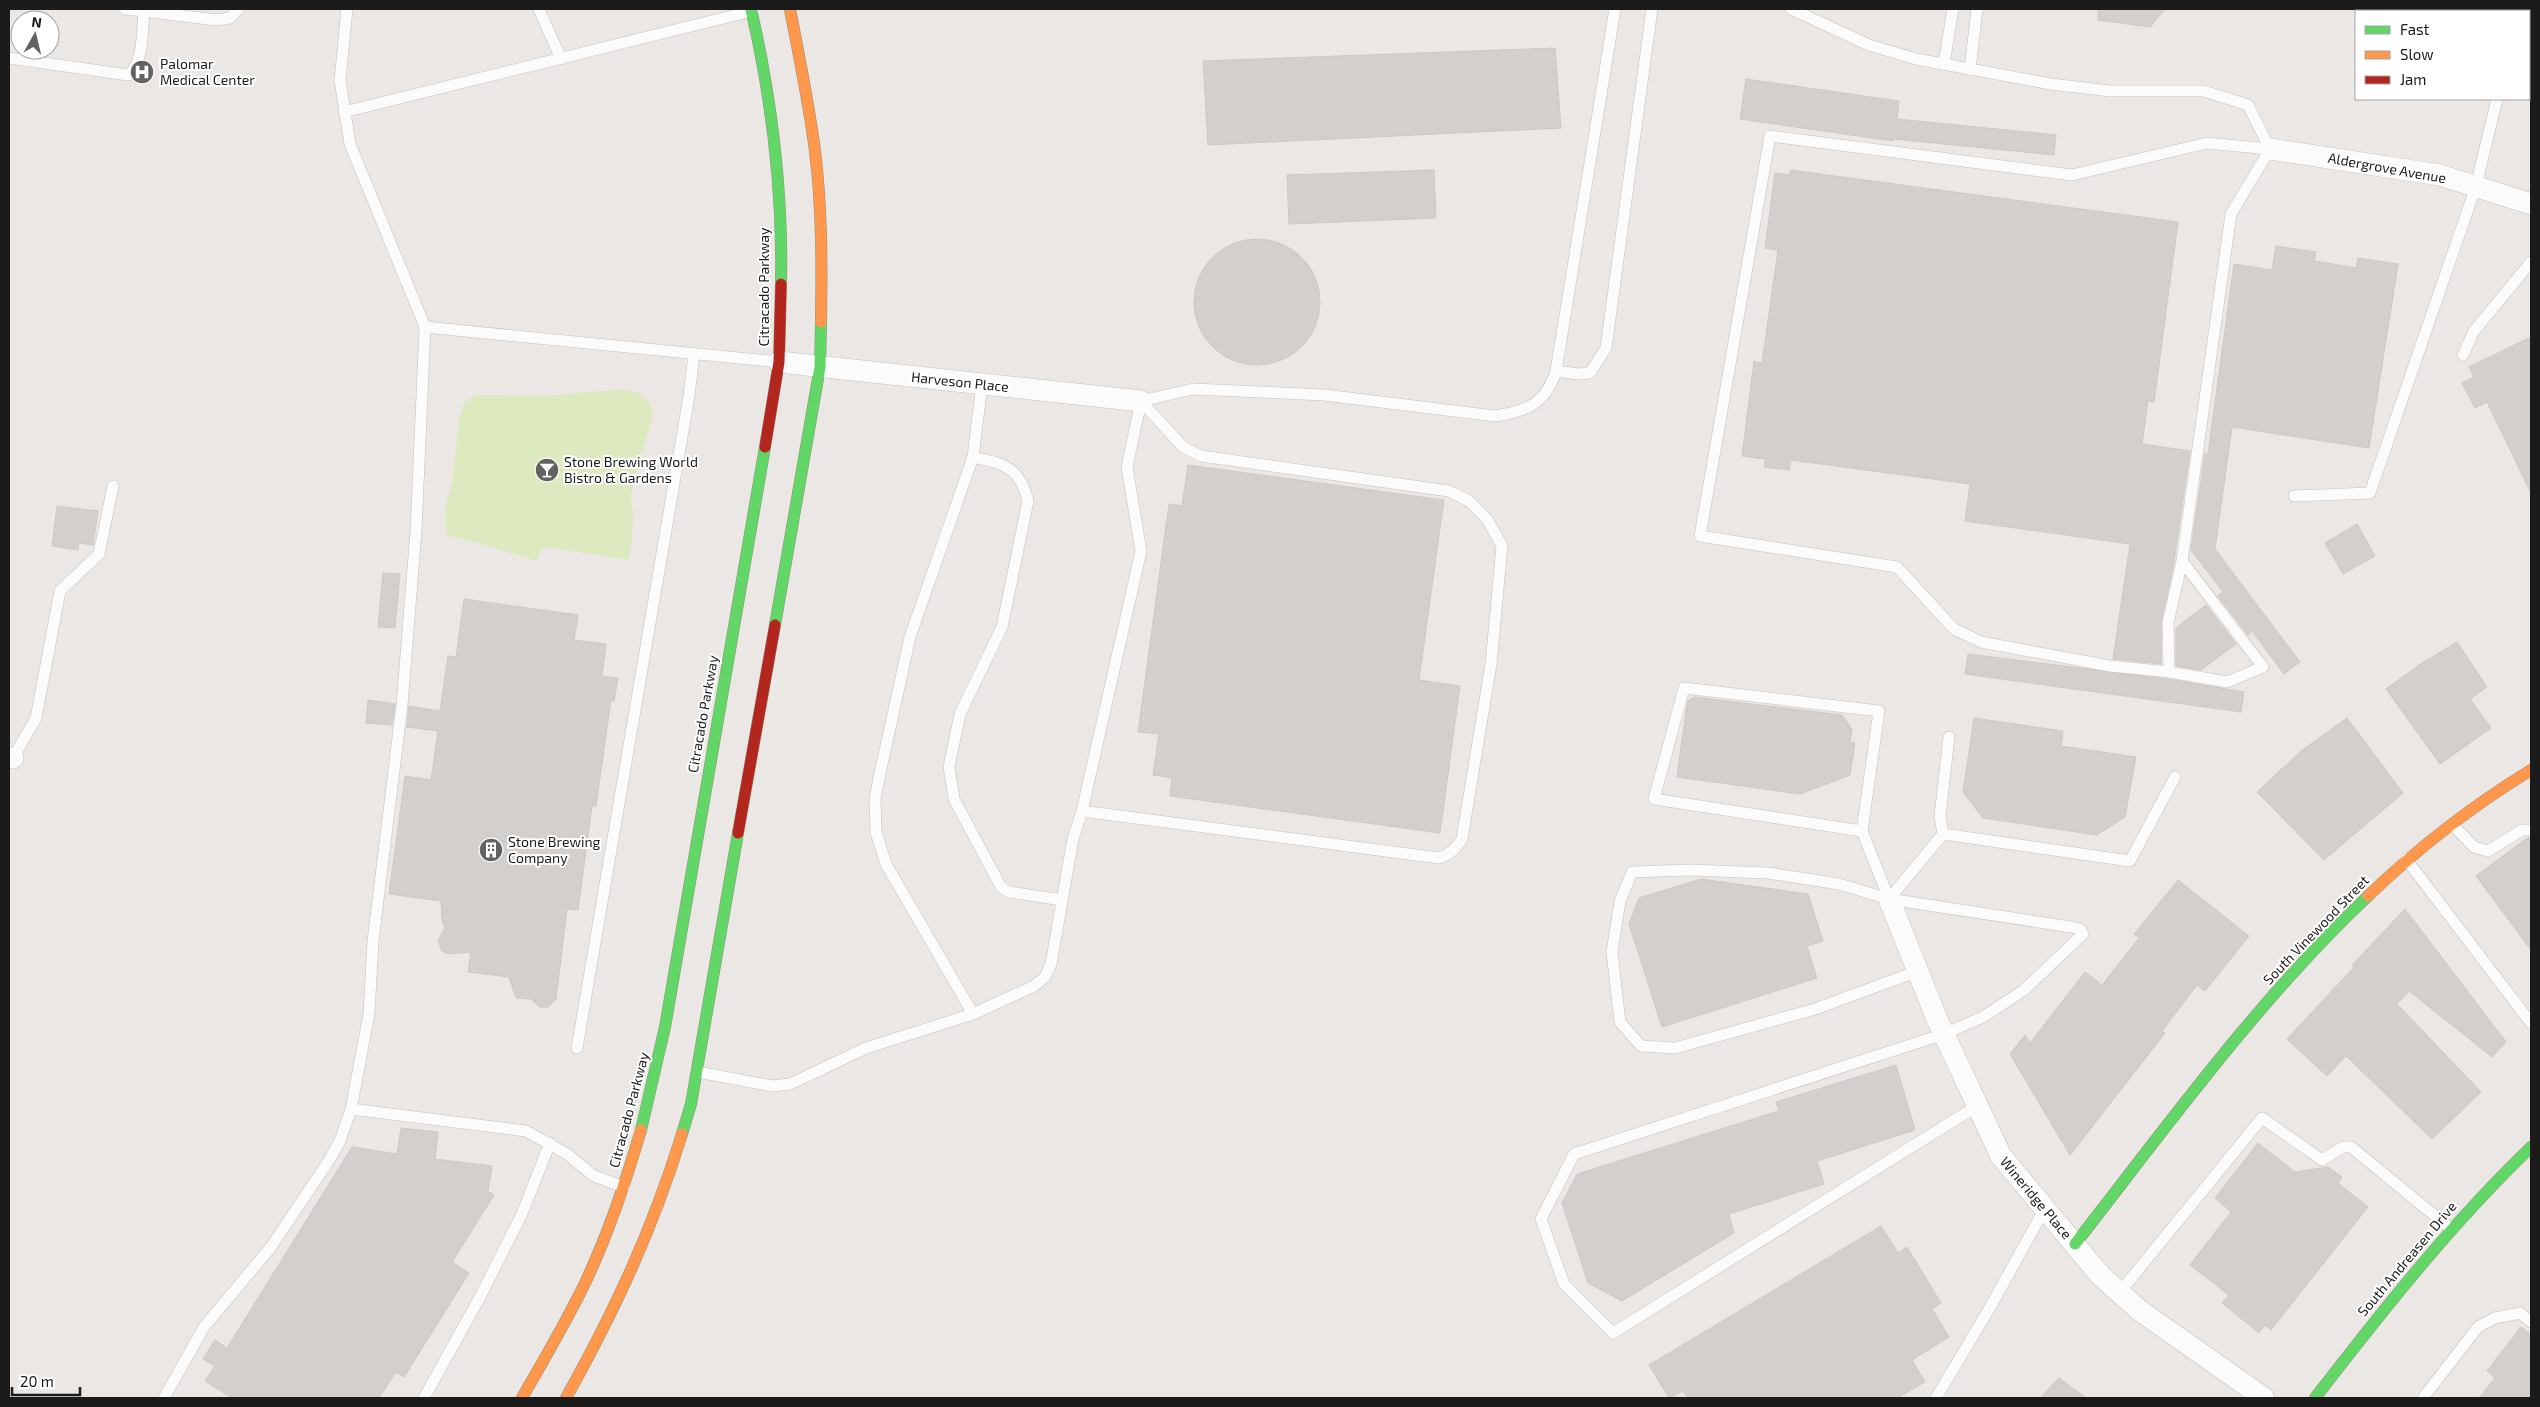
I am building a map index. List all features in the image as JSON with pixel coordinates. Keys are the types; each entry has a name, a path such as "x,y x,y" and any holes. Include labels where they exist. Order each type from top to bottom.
{"main road":[{"path":"566,1398 616,1306 647,1236 688,1115 698,1072 820,367 822,276 817,173 809,110 790,9"},
{"name":"Citracado Parkway","path":"522,1398 593,1266 624,1187 651,1094 665,1027 779,362 782,302 774,143 764,66 751,10"},
{"name":"South Vinewood Street","path":"2075,1244 2239,1034 2340,922 2406,859 2452,824 2531,770"},
{"name":"South Andreasen Drive","path":"2315,1398 2404,1283 2487,1189 2530,1150"}],"street":[{"name":"Aldergrove Avenue","path":"2270,149 2440,175 2531,204"},
{"name":"Harveson Place","path":"779,362 1141,401"},
{"name":"Wineridge Place","path":"1889,899 1944,1034 2001,1156 2100,1275 2139,1310 2264,1398"}],"lane":[{"path":"125,9 216,20 230,18 238,9"},
{"path":"164,1398 204,1327 271,1247 340,1141 351,1109 370,1014 373,941 402,706 416,531 424,327 350,144 340,80 347,9"},
{"path":"539,9 561,58"},
{"path":"1141,401 1193,389 1202,389 1324,396 1495,416 1522,410 1542,398 1551,386 1556,371 1615,9"},
{"path":"1556,371 1578,374 1590,372 1600,361 1606,348 1652,9"},
{"path":"1791,9 1869,45 1916,59 2051,84 2110,91 2204,91 2248,105 2270,149"},
{"path":"1944,64 1953,9"},
{"path":"1970,69 1977,9"},
{"path":"344,112 751,10"},
{"path":"9,58 128,75 135,69 138,60 144,11"},
{"path":"2294,496 2370,493 2429,316 2476,186 2497,100"},
{"path":"2182,561 2263,667 2227,682 2169,672 2110,666 1981,642 1954,630 1897,567 1700,536 1770,136 2072,175 2206,143 2270,149"},
{"path":"2169,672 2168,623 2182,561 2231,214 2270,149"},
{"path":"2463,355 2474,331 2531,262"},
{"path":"424,327 779,362"},
{"path":"577,1048 686,416 694,354"},
{"path":"973,1014 886,864 876,832 874,815 879,778 903,662 973,457 982,384"},
{"path":"1082,811 1439,858 1453,851 1462,839 1491,664 1502,546 1487,519 1469,501 1449,491 1201,456 1183,447 1141,401"},
{"path":"698,1072 772,1086 790,1084 866,1048 973,1014 1034,986 1045,977 1051,964 1073,838 1082,811 1141,550 1126,467 1141,401"},
{"path":"973,457 999,463 1012,470 1025,488 1028,501 1002,627 960,714 950,754 949,781 954,799 1001,887 1009,892 1062,900"},
{"path":"11,758 36,718 60,591 99,554 113,486"},
{"path":"1862,831 1654,799 1684,688 1879,711 1862,831 1889,899"},
{"path":"1889,899 1943,834 1940,816 1949,737"},
{"path":"1943,834 2130,861 2175,777"},
{"path":"2452,824 2474,848 2488,852 2522,830 2531,830"},
{"path":"2406,859 2531,1023"},
{"path":"1918,971 1815,1008 1675,1048 1641,1046 1620,1022 1612,952 1620,901 1632,872 1691,870 1768,873 1839,884 1889,899 2071,927 2080,929 2083,934 2024,990 1983,1017 1944,1034 1574,1154 1541,1219 1564,1284 1613,1333 1977,1106"},
{"path":"351,1109 526,1131 550,1142 594,1176 624,1187"},
{"path":"2120,1292 2262,1118 2322,1160 2343,1147 2351,1147 2451,1229"},
{"path":"424,1398 480,1297 521,1216 550,1142"},
{"path":"1936,1398 1992,1304 2045,1208"},
{"path":"2424,1398 2478,1327 2495,1318 2520,1313 2531,1322"}],"green space":[{"path":"623,389 634,392 647,400 653,414 630,497 634,514 629,560 547,547 540,550 537,561 465,539 445,535 446,503 452,483 459,419 464,403 475,395 547,396"}],"building":[{"path":"2098,9 2165,9 2150,27 2098,20"},
{"path":"1555,48 1561,128 1208,145 1203,61"},
{"path":"1746,79 1899,101 1897,119 2056,135 2054,155 1894,139 1893,141 1740,119"},
{"path":"1434,170 1436,218 1289,224 1287,175"},
{"path":"1790,170 2178,222 2154,402 2148,401 2142,444 2190,451 2173,568 2161,622 2161,664 2113,659 2130,544 1965,521 1970,484 1791,460 1789,470 1764,467 1765,459 1742,456 1754,361 1762,363 1778,250 1765,248 1775,173 1789,175"},
{"path":"1257,239 1281,244 1301,258 1315,278 1320,302 1315,326 1301,346 1281,360 1257,365 1233,360 1213,346 1199,326 1194,302 1199,278 1213,258 1233,244"},
{"path":"2276,246 2316,252 2314,261 2356,268 2358,258 2398,264 2369,448 2232,427 2215,549 2300,662 2284,674 2252,631 2248,635 2218,596 2223,592 2191,550 2205,453 2208,454 2234,264 2272,270"},
{"path":"2531,337 2531,493 2487,402 2475,408 2462,383 2474,377 2469,367"},
{"path":"1188,465 1444,500 1419,680 1460,686 1440,833 1170,796 1172,778 1153,775 1159,734 1138,732 1169,504 1182,506"},
{"path":"57,506 98,511 93,545 79,543 78,550 52,546"},
{"path":"2357,524 2375,556 2343,574 2325,543"},
{"path":"383,573 400,574 395,628 378,627"},
{"name":"Stone Brewing Company","path":"464,599 578,615 574,640 606,644 602,676 618,678 614,701 611,700 596,806 592,806 578,910 567,909 556,999 548,1007 540,1007 531,999 516,998 509,977 468,972 471,952 449,954 442,951 438,941 445,927 442,920 441,901 389,894 405,776 431,780 438,731 407,727 409,706 440,711 448,656 456,657"},
{"path":"2206,605 2236,644 2201,670 2176,666 2176,628"},
{"path":"2457,642 2487,687 2470,699 2491,728 2440,764 2386,689 2419,665"},
{"path":"1968,654 2168,679 2244,692 2241,712 1965,674"},
{"path":"1694,697 1842,715 1852,729 1850,742 1855,743 1850,775 1800,794 1677,777 1688,701"},
{"path":"368,700 395,704 392,725 366,723"},
{"path":"1974,718 2063,731 2061,746 2136,757 2125,817 2097,835 1983,818 1963,792"},
{"path":"2347,718 2403,793 2324,860 2257,792 2301,751"},
{"path":"2527,838 2531,838 2531,950 2476,876"},
{"path":"1701,879 1808,894 1823,941 1807,946 1817,978 1662,1027 1629,924 1639,898"},
{"path":"2178,880 2249,936 2205,991 2197,985 2162,1031 2165,1033 2070,1155 2010,1054 2025,1035 2030,1043 2085,972 2102,985 2139,938 2134,934"},
{"path":"2405,909 2506,1042 2492,1057 2409,991 2397,1004 2481,1092 2432,1139 2346,1056 2327,1076 2287,1039 2354,967 2352,965"},
{"path":"1896,1065 1915,1130 1817,1161 1824,1184 1729,1214 1734,1233 1622,1301 1588,1283 1562,1203 1577,1174 1779,1111 1776,1102"},
{"path":"401,1128 438,1132 435,1159 492,1166 488,1191 494,1195 452,1262 469,1273 404,1377 396,1372 379,1398 232,1398 205,1381 215,1366 203,1359 215,1340 227,1348 352,1147 397,1154"},
{"path":"2258,1143 2295,1172 2328,1167 2342,1177 2338,1183 2368,1207 2271,1330 2265,1325 2259,1333 2222,1303 2229,1295 2190,1265 2231,1212 2215,1198"},
{"path":"1881,1226 1898,1253 1907,1247 1941,1303 1932,1309 1949,1337 1912,1360 1925,1382 1897,1398 1688,1398 1683,1391 1669,1398 1649,1365"},
{"path":"2521,1327 2531,1335 2531,1398 2479,1398 2495,1378 2487,1371"},
{"path":"2059,1378 2086,1398 2040,1398"}],"traffic: fast":[{"path":"751,9 765,77 775,146 780,215 781,284"},
{"path":"775,625 820,367 821,322"},
{"path":"641,1130 665,1027 765,447"},
{"path":"682,1134 691,1104 738,833"},
{"path":"2075,1244 2251,1020 2328,936 2368,896"},
{"path":"2315,1398 2418,1268 2473,1206 2531,1147"}],"traffic: slow":[{"path":"790,9 815,151 821,236 821,322"},
{"path":"2368,896 2446,828 2531,770"},
{"path":"522,1398 571,1311 594,1263 616,1206 641,1130"},
{"path":"566,1398 601,1333 631,1269 658,1204 682,1134"}],"traffic: jam":[{"path":"765,447 779,362 781,284"},
{"path":"738,833 775,625"}],"place":[{"name":"Palomar Medical Center","path":"142,72"},
{"name":"Stone Brewing World Bistro & Gardens","path":"547,470"},
{"name":"Stone Brewing Company","path":"491,850"}]}
